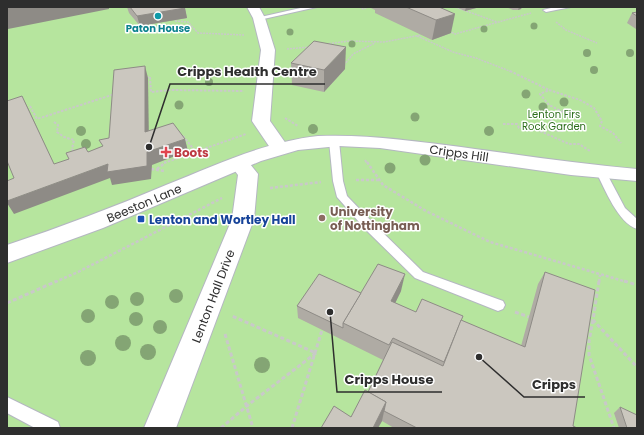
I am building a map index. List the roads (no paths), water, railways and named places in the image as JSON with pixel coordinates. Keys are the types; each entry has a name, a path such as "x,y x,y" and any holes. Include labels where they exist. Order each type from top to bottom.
{"street":[{"path":"256,12 266,43 264,97 261,121 275,140"},
{"name":"Cripps Hill","path":"275,140 312,143 334,142 393,144 569,169 637,175"},
{"name":"Beeston Lane","path":"7,254 101,221 239,163 275,140"},
{"name":"Lenton Hall Drive","path":"160,428 214,308 243,219 248,174 239,163"}],"lane":[{"path":"256,12 314,7"},
{"path":"546,10 568,7"},
{"path":"334,142 338,181 342,197 347,204 418,275 498,305"},
{"path":"601,172 621,210 637,225"},
{"path":"7,406 52,428"}],"place":[{"name":"Paton House","path":"158,16"},
{"name":"Cripps Health Centre","path":"149,147"},
{"name":"Boots","path":"166,152"},
{"name":"University of Nottingham","path":"322,218"},
{"name":"Lenton and Wortley Hall","path":"141,219"},
{"name":"Cripps House","path":"330,312"},
{"name":"Cripps","path":"479,357"}],"park label":[{"name":"Lenton Firs Rock Garden","path":"554,120"}]}
